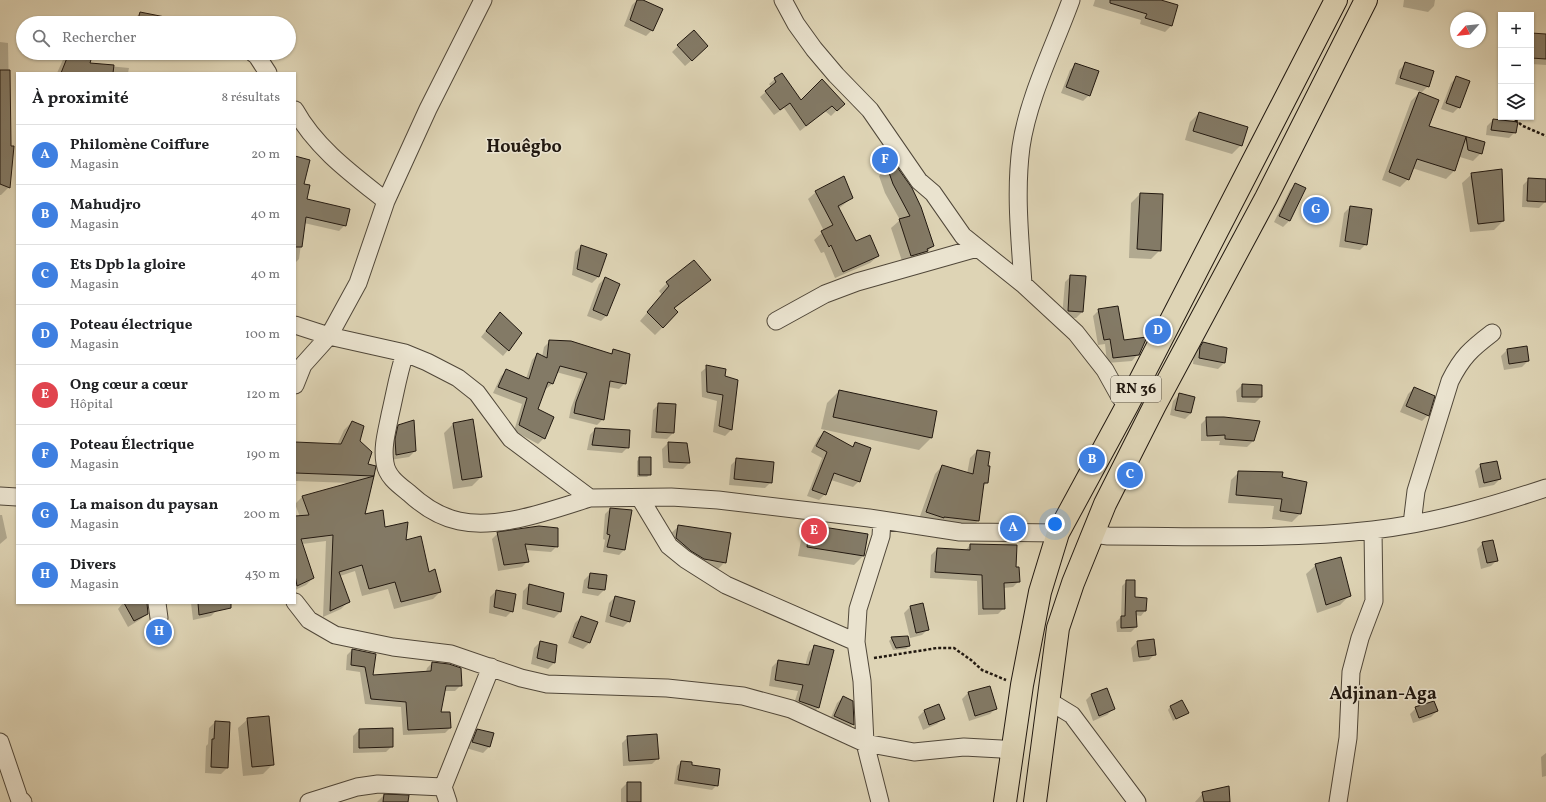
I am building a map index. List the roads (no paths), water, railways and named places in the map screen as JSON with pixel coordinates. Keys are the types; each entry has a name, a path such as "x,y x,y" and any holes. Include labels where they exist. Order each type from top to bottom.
{"main road":[{"name":"RN 36","path":"1005,802 1011,752 1022,685 1040,592 1058,533 1128,404 1336,0"},
{"name":"RN 36","path":"1035,802 1058,628 1073,584 1105,504 1155,405 1266,198 1366,0"}],"street":[{"path":"296,382 303,365 329,336 358,284 386,201 428,109 483,0"},
{"path":"783,0 796,24 814,49 836,76 870,110 919,180 933,193 963,236 1023,284 1076,333 1105,370 1120,397 1128,404"},
{"path":"1023,284 1018,191 1021,147 1028,116 1071,0"},
{"path":"260,60 267,72"},
{"path":"296,112 302,123 334,159 386,201"},
{"path":"776,320 826,294 856,282 977,248"},
{"path":"296,324 329,336 405,353 427,362 458,378 477,393 511,439 590,498"},
{"path":"1412,524 1416,491 1450,381 1468,351 1492,333"},
{"path":"405,353 396,379 384,447 385,465 391,478 412,496 432,511 459,521 484,523 514,519 590,498 671,498 718,500 882,520 960,532 1058,533"},
{"path":"1093,534 1108,536 1223,536 1288,535 1373,530 1450,518 1546,488"},
{"path":"0,496 16,497"},
{"path":"640,498 669,546 685,559 726,585 856,642"},
{"path":"880,802 865,743 862,681 856,642 858,609 880,536 882,520"},
{"path":"1338,802 1348,738 1351,672 1360,638 1374,601 1373,530"},
{"path":"296,603 309,620 335,635 393,647 450,654 491,666 522,678 547,684 667,688 743,696 791,709 865,743 914,752 964,747 1001,749 1011,752"},
{"path":"309,802 357,787 378,784 446,794 491,666"},
{"path":"1049,701 1072,715 1137,802"},
{"path":"0,742 19,798 23,802"}],"place":[{"name":"Poteau Électrique","path":"885,160"},
{"name":"La maison du paysan","path":"1316,210"},
{"name":"Poteau électrique","path":"1158,331"},
{"name":"Mahudjro","path":"1092,460"},
{"name":"Ets Dpb la gloire","path":"1130,475"},
{"name":"Philomène Coiffure","path":"1013,528"},
{"name":"Ong cœur a cœur","path":"814,531"},
{"name":"Divers","path":"159,632"}],"district":[{"name":"Houêgbo","path":"524,147"},
{"name":"Adjinan-Aga","path":"1383,694"}]}
